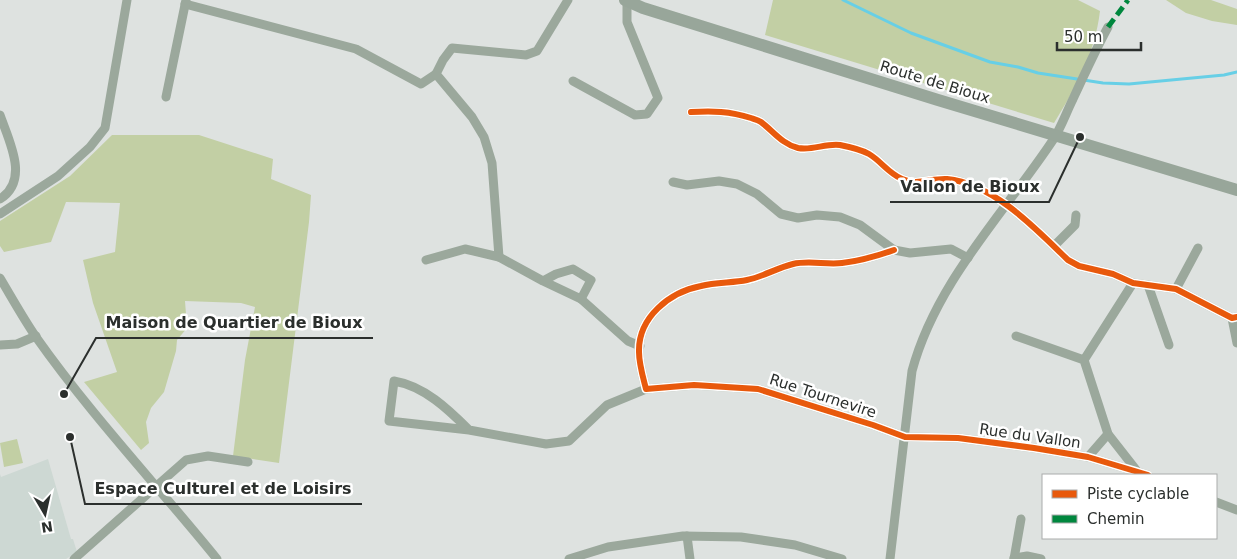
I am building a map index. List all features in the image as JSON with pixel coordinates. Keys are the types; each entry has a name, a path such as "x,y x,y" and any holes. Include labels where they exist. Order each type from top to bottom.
{"main road":[{"name":"Route de Bioux","path":"626,1 646,4 1056,136 1237,190"}],"street":[{"path":"0,214 58,176 90,147 105,128 127,0"},
{"path":"166,97 186,2 356,48 420,84 436,74 442,60 452,48 526,55 537,51 568,0"},
{"path":"573,81 636,115 647,114 653,106 658,98 627,22 626,1"},
{"path":"890,559 912,371 928,324 940,301 968,258 1056,136 1108,27"},
{"path":"436,74 472,117 484,137 492,163 499,257"},
{"path":"691,112 721,110 741,114 760,121 787,143 798,148 816,148 837,144 870,155 886,170 913,183 946,179 987,193 1006,204 1068,260 1079,266 1113,274 1134,282 1176,289 1235,317 1237,343"},
{"path":"0,115 14,156 16,172 15,181 8,194 0,199"},
{"path":"673,182 687,185 719,181 737,184 756,194 781,214 798,218 817,215 840,217 860,225 894,250 910,253 950,249 968,258"},
{"path":"1054,246 1075,225 1076,216"},
{"path":"1176,289 1198,248"},
{"path":"426,260 466,249 499,257 581,299 628,341 640,346"},
{"path":"646,389 638,351 642,333 652,313 661,304 680,292 702,285 749,280 794,263 841,263 862,260 894,250"},
{"path":"543,281 556,274 573,269 591,280 581,299"},
{"path":"0,278 36,336 81,396 217,559"},
{"path":"1084,360 1134,282"},
{"path":"1148,285 1169,345"},
{"path":"0,345 17,344 36,336"},
{"path":"1016,336 1084,360"},
{"path":"1084,360 1108,434 1137,471"},
{"name":"Rue Tournevire","path":"469,430 444,405 406,383 394,381 389,421 469,430 546,444 569,441 607,405 646,389 694,386 758,389 873,425 905,438"},
{"path":"1088,457 1108,434"},
{"name":"Rue du Vallon","path":"905,438 958,438 1088,457 1145,474"},
{"path":"74,559 186,460 208,456 248,462"},
{"path":"1217,502 1237,510"},
{"path":"1021,519 1014,558 1027,556 1041,559"},
{"path":"687,536 690,559"},
{"path":"569,559 608,547 687,536 741,537 796,546 842,559"}],"shaded area":[{"path":"48,459 71,539 73,539 77,552 66,559 0,559 0,474 1,477"}],"green space":[{"path":"773,0 1078,0 1100,11 1089,55 1070,96 1054,123 765,35"},
{"path":"1166,0 1211,0 1237,9 1237,25 1212,21 1186,13"},
{"path":"112,135 199,135 273,159 271,179 311,195 279,463 233,456 245,360 255,307 241,303 185,301 187,328 177,340 176,351 164,392 151,408 146,422 149,443 141,450 84,382 117,372 93,303 83,260 115,252 120,203 66,202 51,242 4,252 0,246 0,221 70,176"},
{"path":"17,439 23,463 4,467 0,443"}],"waterway":[{"path":"843,0 911,33 990,62 1038,73 1103,83 1129,84 1224,75 1237,72"}],"marked path":[{"path":"1108,27 1128,0"}],"cycle path":[{"path":"691,112 728,113 755,119 782,140 798,148 808,149 835,145 859,149 866,152 897,176 908,181 919,182 947,179 981,189 1013,210 1068,260 1079,266 1113,274 1133,283 1176,289 1232,318 1237,317"},
{"path":"894,250 849,262 805,262 793,264 753,279 689,289 667,300 650,317 640,339 640,366 646,389 694,385 758,389 905,437 958,438 1034,448 1088,457 1145,474"}],"place":[{"name":"Vallon de Bioux","path":"1080,137"},
{"name":"Maison de Quartier de Bioux","path":"64,394"},
{"name":"Espace Culturel et de Loisirs","path":"70,437"}]}
